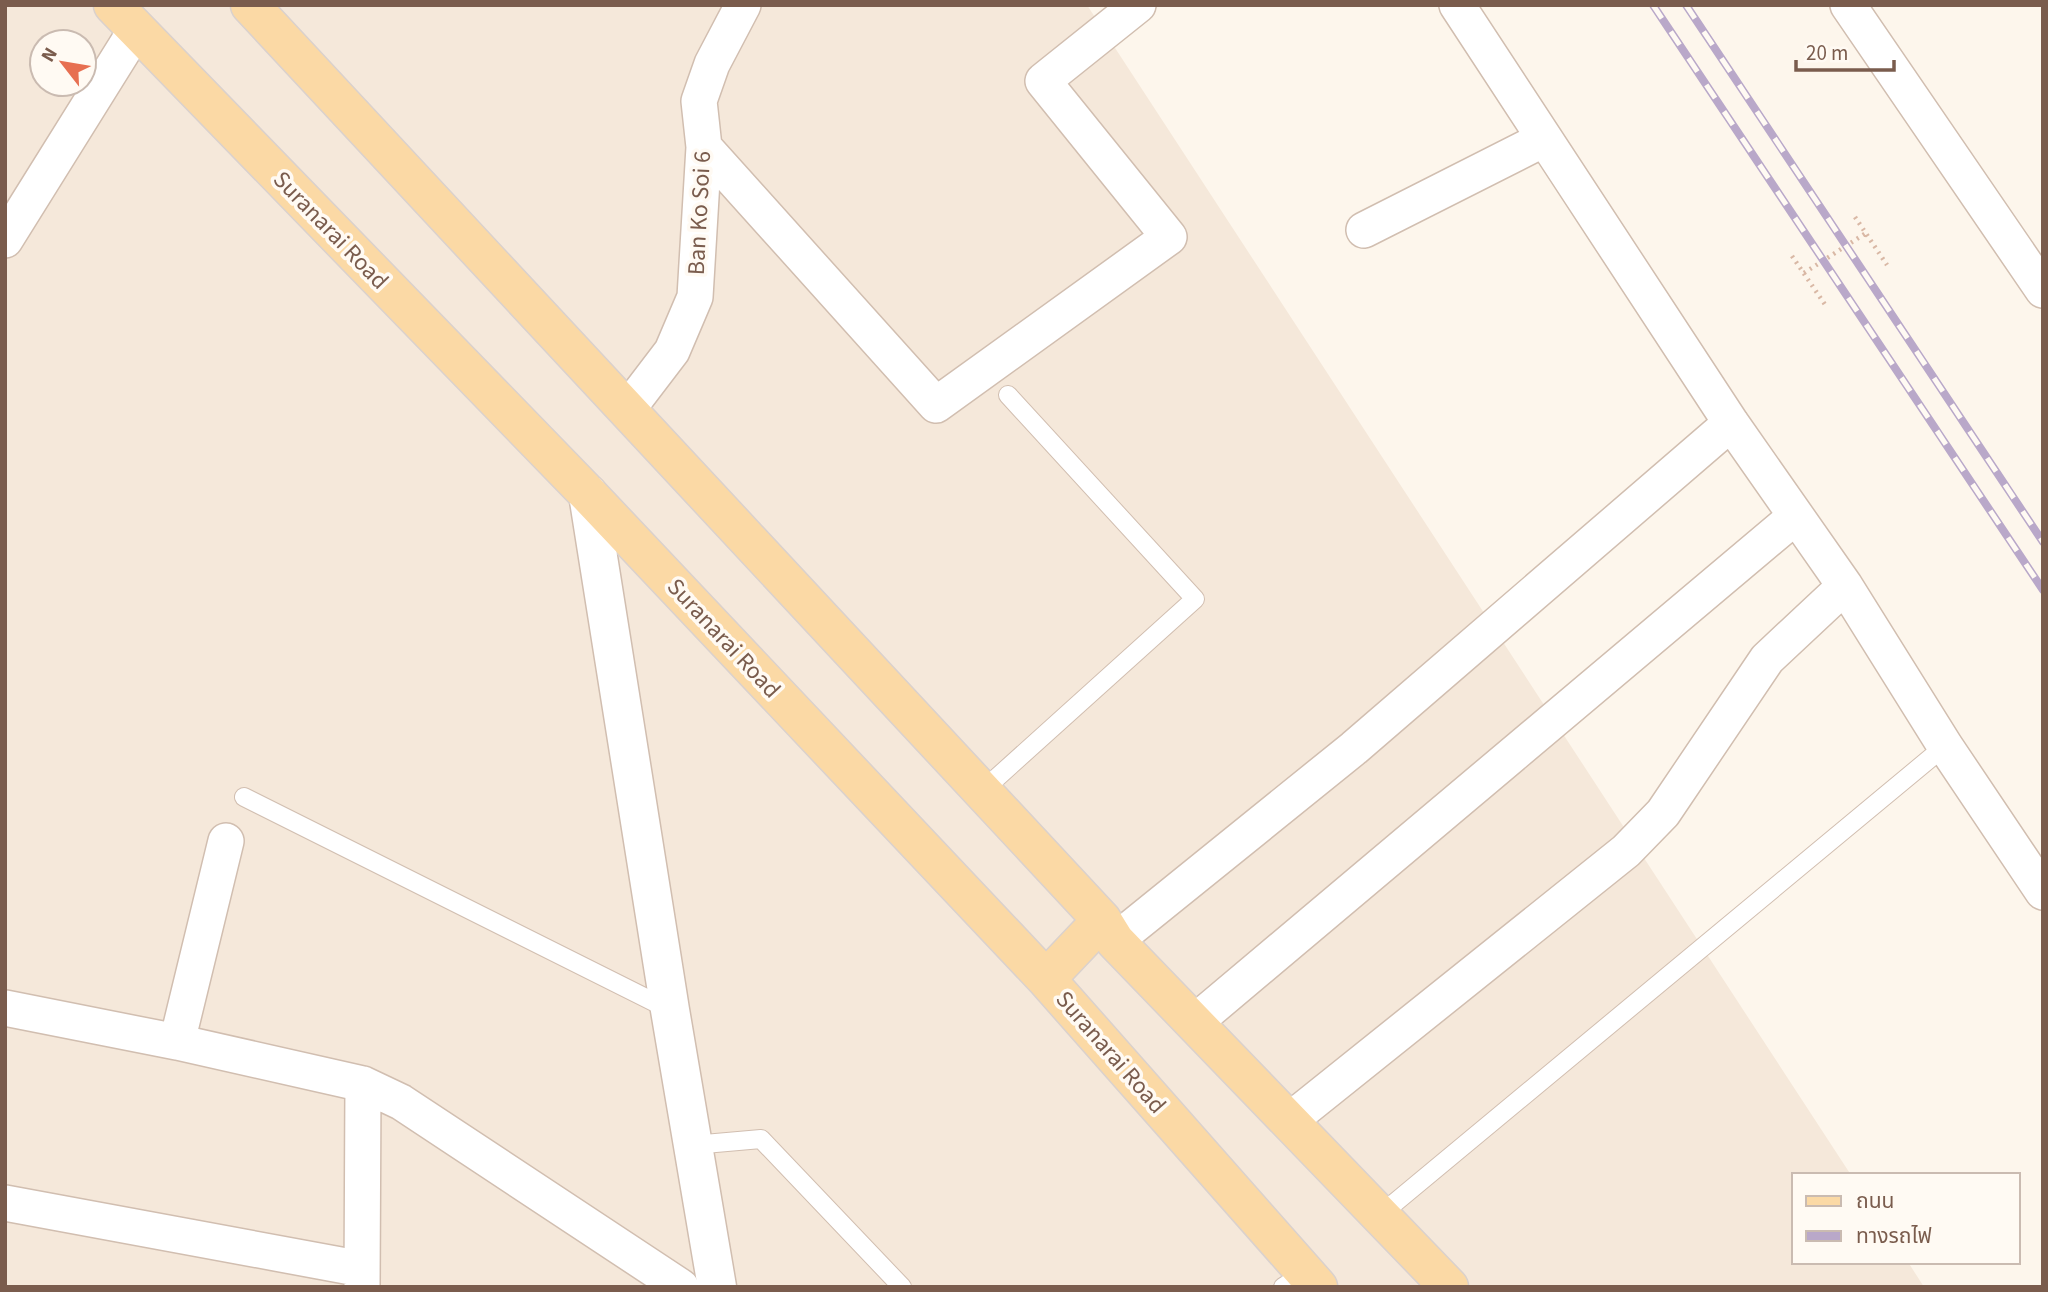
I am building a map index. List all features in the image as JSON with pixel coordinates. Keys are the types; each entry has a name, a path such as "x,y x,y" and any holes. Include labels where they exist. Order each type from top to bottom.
{"main road":[{"path":"250,5 1195,1022 1449,1287"},
{"name":"Suranarai Road","path":"125,18 588,495 1046,979 1302,1282"},
{"path":"1046,979 1109,930"}],"street":[{"name":"Ban Ko Soi 6","path":"627,410 673,351 695,297 704,147 698,101 712,64 743,5"},
{"path":"704,147 936,405 1169,237 1043,81 1139,5"},
{"path":"1457,5 1731,423 1846,586 1945,746 2043,892"},
{"path":"1848,5 2043,290"},
{"path":"5,240 125,18"},
{"path":"1364,230 1544,138"},
{"path":"1109,930 1354,748 1731,423"},
{"path":"588,495 717,1287"},
{"path":"1195,1022 1796,516"},
{"path":"1289,1121 1626,851 1663,813 1767,659 1846,586"},
{"path":"177,1042 226,841"},
{"path":"5,1008 177,1042 363,1084 401,1102 681,1287"},
{"path":"5,1203 362,1278 363,1084"}],"lane":[{"path":"982,791 1195,599 1009,395"},
{"path":"1380,1215 1945,746"},
{"path":"244,797 670,1010"},
{"path":"693,1146 761,1139 902,1287"}],"path":[{"path":"1855,217 1887,265"},
{"path":"1804,273 1866,233"},
{"path":"1792,256 1826,306"}],"shaded area":[{"path":"5,5 1087,5 1850,1173 1792,1173 1792,1264 1909,1264 1924,1287 5,1287"}],"railway":[{"path":"1653,5 2043,590"},
{"path":"1686,5 2043,542"}]}
